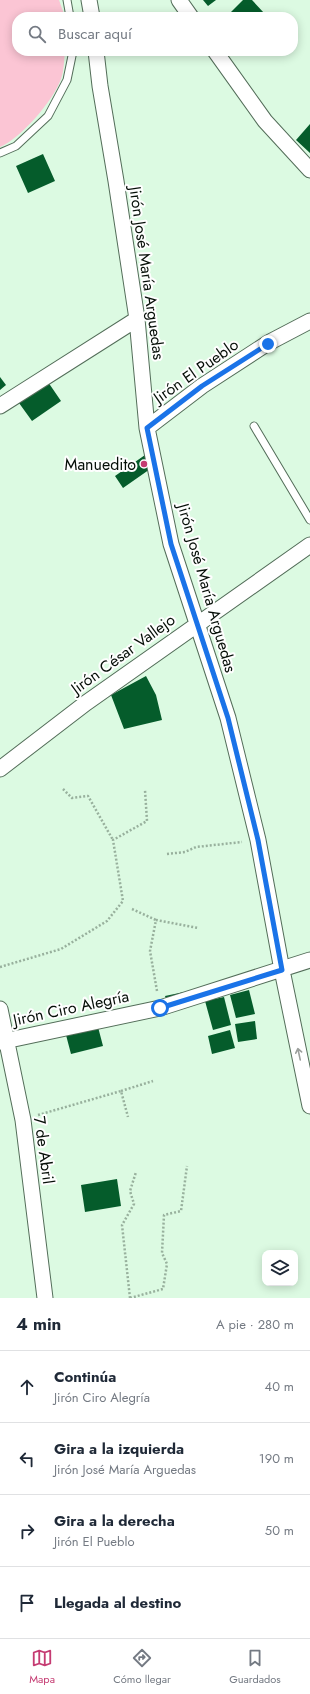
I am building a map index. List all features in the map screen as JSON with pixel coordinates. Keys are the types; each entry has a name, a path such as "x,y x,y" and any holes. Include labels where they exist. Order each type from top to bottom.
{"street":[{"path":"89,0 91,12"},
{"path":"179,0 187,12"},
{"name":"Jirón José María Arguedas","path":"97,56 137,319 147,428 171,544 228,718 258,840 282,970 310,1106"},
{"path":"219,56 265,121 310,170"},
{"path":"0,406 137,319"},
{"name":"Jirón El Pueblo","path":"147,428 202,386 268,344 310,321"},
{"name":"Jirón César Vallejo","path":"0,769 86,703 310,545"},
{"name":"Jirón Ciro Alegría","path":"3,1041 160,1008 310,960"},
{"name":"7 de Abril","path":"0,1008 3,1041 22,1120 45,1298"}],"lane":[{"path":"66,0 69,12"},
{"path":"0,153 16,146 48,116 67,80 72,56"},
{"path":"254,426 310,520"}],"path":[{"path":"0,967 61,949 107,921 123,901 113,840 88,796 72,798 63,789"},
{"path":"113,840 147,821 145,790"},
{"path":"167,854 185,852 196,847 258,840"},
{"path":"132,909 156,920 198,928"},
{"path":"156,920 150,951 160,1008"},
{"path":"22,1120 153,1081"},
{"path":"121,1091 128,1117"},
{"path":"136,1172 130,1191 134,1204 122,1225 130,1298 163,1289 167,1264 162,1253 164,1215 181,1211 187,1166"}],"shaded area":[{"path":"0,0 59,0 63,12 12,12 12,56 64,56 62,76 57,88 44,108 17,136 0,147"}],"building":[{"path":"203,0 216,0 208,6"},
{"path":"243,0 252,0 263,12 231,12"},
{"path":"310,124 310,153 296,140"},
{"path":"43,154 55,181 28,193 16,166"},
{"path":"0,377 6,385 0,390"},
{"path":"48,382 61,401 32,421 19,403"},
{"path":"145,455 153,467 123,488 115,476"},
{"path":"146,676 156,695 162,720 124,729 111,695"},
{"path":"249,990 255,1014 236,1018 230,995"},
{"path":"184,992 185,998 167,1002 165,996"},
{"path":"224,997 231,1025 213,1030 205,1001"},
{"path":"255,1021 257,1039 238,1042 235,1024"},
{"path":"98,1027 103,1046 71,1054 66,1035"},
{"path":"230,1030 235,1048 212,1054 208,1036"},
{"path":"117,1179 121,1206 85,1212 81,1185"}],"place":[{"name":"Manuedito","path":"144,464"}],"route":[{"path":"160,1008 282,970 258,840 228,718 171,544 147,428 202,386 268,344"}]}
